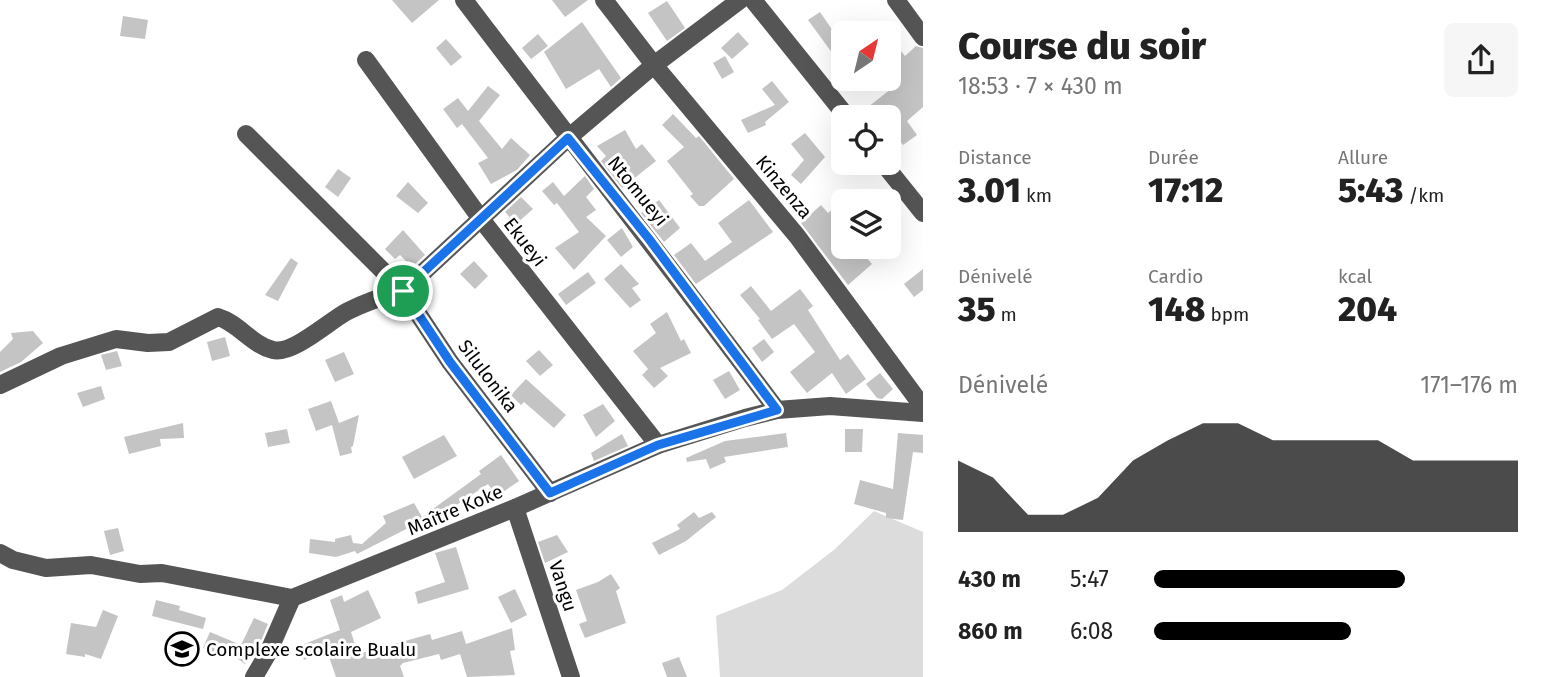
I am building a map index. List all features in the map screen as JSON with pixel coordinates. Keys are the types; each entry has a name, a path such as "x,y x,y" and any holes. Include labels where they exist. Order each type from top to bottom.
{"street":[{"name":"Ntomueyi","path":"464,0 777,410"},
{"name":"Kinzenza","path":"604,0 654,65 797,236 923,407"},
{"path":"0,385 61,356 116,339 148,344 169,342 218,317 227,320 266,347 279,351 303,341 347,312 372,300 403,291 568,138 654,65 740,0"},
{"path":"753,0 837,105"},
{"path":"896,0 923,37"},
{"name":"Ekueyi","path":"366,61 481,219 658,445"},
{"name":"Silulonika","path":"246,134 403,291 450,362 550,493"},
{"path":"893,175 923,213"},
{"name":"Maître Koke","path":"292,598 515,508 658,445 777,410 830,406 923,413"},
{"name":"Vangu","path":"515,508 572,677"},
{"path":"0,553 13,560 46,568 91,565 139,573 162,573 292,598 268,653 254,677"}],"shaded area":[{"path":"874,511 923,532 923,677 720,677 716,616 782,590 835,549"}],"building":[{"path":"392,0 439,0 412,23"},
{"path":"552,0 588,0 565,17"},
{"path":"667,1 685,28 667,41 648,13"},
{"path":"820,12 831,28 831,51 808,20"},
{"path":"123,16 148,20 145,39 120,36"},
{"path":"582,22 621,78 611,87 599,69 566,89 544,52"},
{"path":"738,32 749,44 732,59 721,48"},
{"path":"538,34 548,46 531,59 522,48"},
{"path":"446,39 462,57 451,66 436,48"},
{"path":"916,46 923,48 923,107 907,121 917,135 903,145 901,142 901,105 871,105 888,91 901,91 901,51 905,56"},
{"path":"725,56 734,72 722,79 713,63"},
{"path":"772,81 789,102 765,122 766,125 748,133 741,120 775,105 762,89"},
{"path":"488,86 500,95 479,121 502,149 511,138 530,155 517,170 491,184 478,163 488,158 462,124 457,128 443,109 458,98 468,111"},
{"path":"673,114 696,138 699,136 734,179 704,206 699,206 690,196 693,194 667,161 684,147 662,125"},
{"path":"625,130 636,149 642,144 656,161 622,188 601,161 606,156 597,146"},
{"path":"805,133 825,157 801,184 791,175 804,160 791,144"},
{"path":"338,169 351,178 338,197 325,187"},
{"path":"585,176 594,189 586,197 596,210 586,217 606,236 574,270 555,248 579,232 557,203 554,205 542,191 553,182 564,196"},
{"path":"408,182 428,203 418,213 396,196"},
{"path":"521,197 533,209 516,224 505,212"},
{"path":"659,200 680,228 664,242 641,213"},
{"path":"749,200 773,232 696,284 674,255 691,243 705,261 732,242 718,223"},
{"path":"821,205 828,213 831,211 831,259 868,259 872,264 848,285 801,223"},
{"path":"622,228 633,247 621,257 607,240"},
{"path":"403,230 425,255 412,267 400,255 395,259 385,249"},
{"path":"291,258 298,263 278,301 265,295"},
{"path":"474,261 488,276 475,289 460,274"},
{"path":"621,264 639,284 632,288 641,300 630,308 604,279"},
{"path":"923,269 923,290 914,297 904,284"},
{"path":"588,272 596,283 566,305 558,294"},
{"path":"751,286 771,311 800,289 813,306 808,310 840,360 848,354 866,379 846,394 832,373 807,393 790,372 815,352 794,324 772,339 740,295"},
{"path":"667,312 681,341 684,339 691,353 660,368 668,376 654,388 642,375 648,369 633,351 656,333 650,324"},
{"path":"33,331 43,343 21,362 0,372 0,352 13,339 11,333"},
{"path":"225,337 230,356 212,361 207,342"},
{"path":"764,339 774,352 762,362 752,348"},
{"path":"539,350 553,365 540,376 526,361"},
{"path":"117,351 122,366 106,370 101,355"},
{"path":"344,352 354,374 335,382 325,360"},
{"path":"729,371 740,390 725,399 713,380"},
{"path":"880,373 893,389 882,399 877,398 866,384"},
{"path":"526,379 566,415 554,428 524,402 521,405 511,395"},
{"path":"101,386 105,399 83,407 77,393"},
{"path":"331,401 339,423 359,415 352,453 340,456 332,425 316,431 308,409"},
{"path":"603,404 615,421 596,437 583,415"},
{"path":"183,423 184,438 160,439 161,446 129,454 124,437"},
{"path":"287,429 290,443 268,447 265,433"},
{"path":"845,429 863,429 862,452 845,452"},
{"path":"786,433 788,447 724,457 726,462 710,469 706,459 687,462 686,458 725,441"},
{"path":"898,433 923,435 923,453 913,452 903,520 886,518 886,513 854,504 860,480 893,489"},
{"path":"622,434 628,446 594,461 591,453"},
{"path":"444,435 457,456 414,479 402,457"},
{"path":"501,455 519,481 497,496 488,484 425,526 422,521 357,554 355,551 336,557 309,553 310,539 335,542 335,539 351,535 353,543 362,544 386,523 383,516 414,503 422,517 481,474 479,471"},
{"path":"694,512 699,518 712,512 716,517 686,541 659,555 652,543 680,529 677,525"},
{"path":"118,528 124,551 110,555 104,531"},
{"path":"557,535 568,552 545,563 538,542"},
{"path":"456,547 469,589 418,604 415,592 445,582 435,553"},
{"path":"611,574 620,588 616,591 626,623 585,638 579,624 587,621 576,590"},
{"path":"515,589 527,615 511,623 498,597"},
{"path":"368,590 381,618 351,632 358,654 430,634 432,640 462,631 466,644 512,628 515,650 510,651 515,675 467,677 460,654 441,660 439,654 403,663 400,666 404,677 336,677 327,651 304,660 299,646 340,630 330,600 342,595 344,602"},
{"path":"156,600 180,606 179,610 206,618 203,629 152,616"},
{"path":"103,610 118,616 101,659 85,654 85,657 66,654 71,623 96,627"},
{"path":"254,618 268,624 261,641 245,664 219,645 216,654 203,648 210,632 241,645"},
{"path":"679,657 687,677 667,677 662,663"}],"place":[{"name":"Complexe scolaire Bualu","path":"182,649"}],"route":[{"path":"568,138 649,239 777,410 658,445 550,493 450,362 403,291 568,138"}]}
